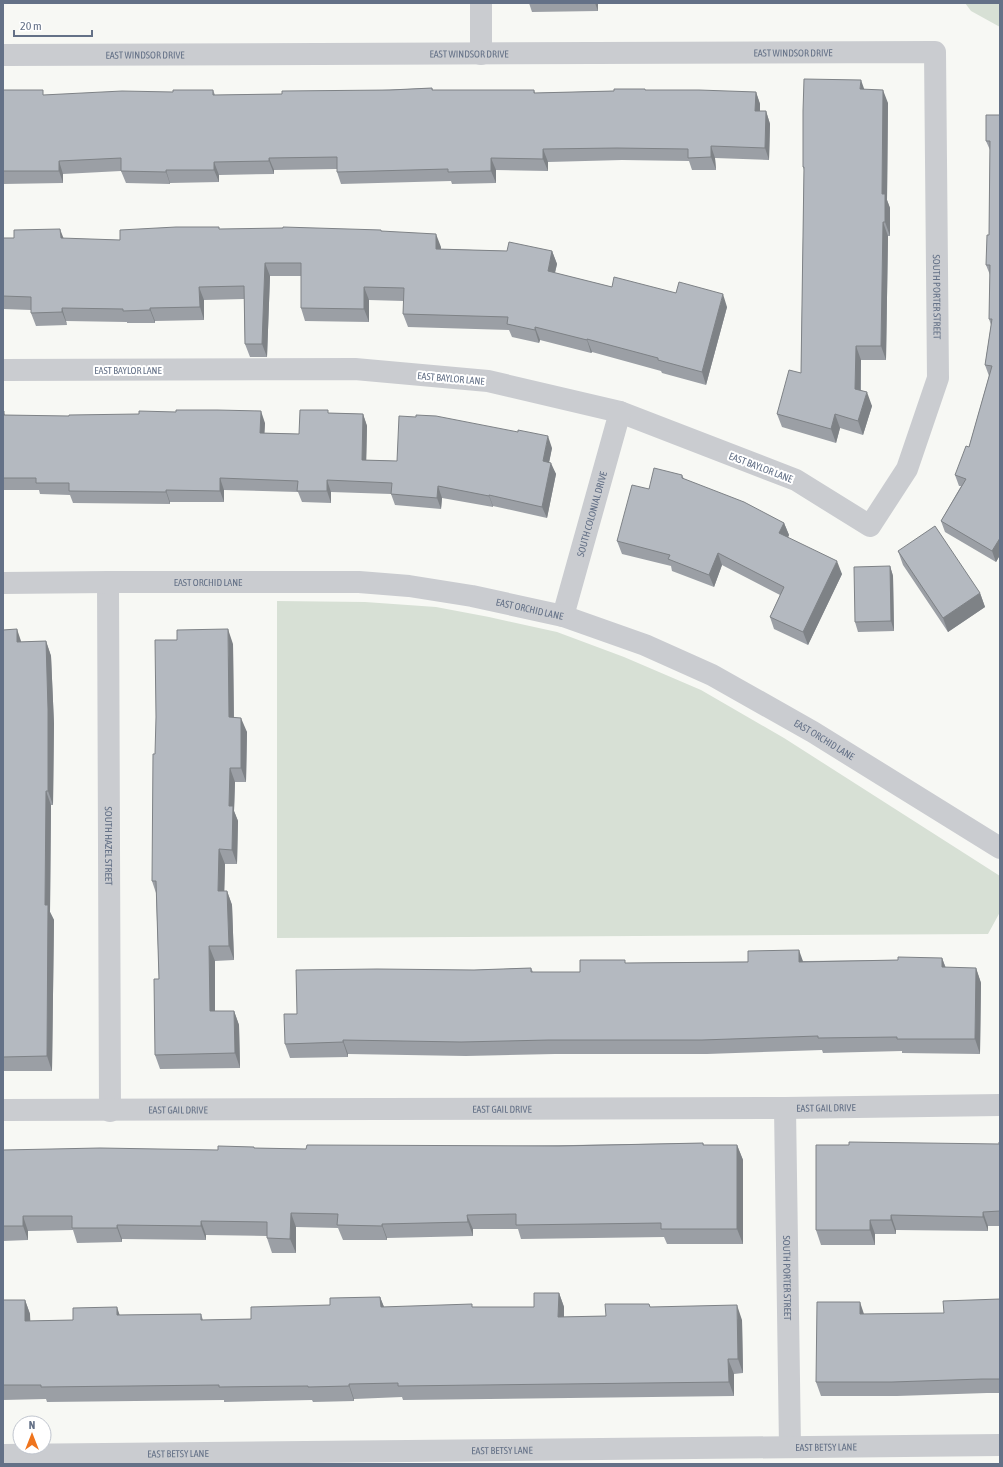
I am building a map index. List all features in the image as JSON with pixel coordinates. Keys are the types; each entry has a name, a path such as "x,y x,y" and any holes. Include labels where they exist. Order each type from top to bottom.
{"street":[{"path":"481,3 482,54"},
{"name":"EAST WINDSOR DRIVE","path":"3,55 936,52"},
{"name":"SOUTH PORTER STREET","path":"870,526 907,469 938,378 936,52"},
{"name":"EAST BAYLOR LANE","path":"3,370 355,369 488,381 620,412 796,480 870,526"},
{"name":"SOUTH COLONIAL DRIVE","path":"562,616 620,412"},
{"name":"SOUTH HAZEL STREET","path":"108,582 110,1111"},
{"name":"EAST ORCHID LANE","path":"3,583 359,582 410,586 472,596 562,616 645,645 712,675 813,732 1000,847"},
{"name":"EAST GAIL DRIVE","path":"3,1110 110,1111 1000,1106"},
{"name":"SOUTH PORTER STREET","path":"785,1108 790,1447"},
{"name":"EAST BETSY LANE","path":"3,1455 181,1459 790,1447 1000,1445"}],"shaded area":[{"path":"965,3 1000,3 1000,27 971,11"},
{"path":"277,601 365,602 436,607 489,617 557,632 624,657 701,690 784,738 1000,876 1000,912 988,934 277,938"}],"building":[{"path":"804,79 861,80 860,89 883,90 882,194 885,194 885,222 883,222 881,346 856,346 855,389 867,392 858,421 835,414 831,429 777,414 789,370 801,373"},
{"path":"432,88 432,90 534,90 534,93 614,91 614,89 756,92 755,111 766,111 765,148 711,146 711,157 688,158 688,149 543,149 543,159 491,158 491,171 448,172 448,169 337,172 337,157 269,158 269,161 214,162 214,170 166,170 166,172 121,171 121,158 59,161 59,171 3,171 3,90 43,90 43,95 122,91 173,92 173,90 213,90 213,95 282,94 282,91"},
{"path":"986,115 1000,115 1000,538 992,551 941,521 966,479 955,475 966,446 969,447 992,366 985,365 992,319 989,319 990,265 986,265 987,235 989,235 990,141 986,141"},
{"path":"176,227 219,227 219,229 283,227 381,230 436,234 436,249 507,251 509,242 552,251 548,271 612,287 614,277 676,293 679,282 723,294 702,372 658,360 658,358 587,339 535,327 535,330 507,324 508,317 403,314 404,288 364,287 364,309 301,308 301,263 265,263 262,344 245,344 244,286 199,287 200,307 150,308 150,310 123,311 123,309 62,308 62,312 31,313 31,297 3,296 3,238 14,238 14,230 60,229 61,238 120,240 120,230"},
{"path":"176,410 261,411 260,433 299,434 300,410 328,410 328,413 363,414 362,460 397,461 399,416 436,416 518,432 518,430 548,436 543,461 551,463 542,507 489,495 438,486 437,498 391,494 392,483 327,480 327,491 297,491 298,481 220,478 220,491 69,491 69,483 36,483 36,478 3,478 3,411 4,415 69,416 139,414 139,411 176,412"},
{"path":"654,468 682,475 682,478 744,502 784,523 779,533 837,561 803,632 770,617 784,587 718,553 709,575 668,559 670,555 617,541 632,485 649,489"},
{"path":"935,526 980,593 943,618 898,551"},
{"path":"890,566 891,621 855,622 854,567"},
{"path":"17,629 17,642 46,641 48,709 48,791 46,791 45,905 48,905 47,1056 3,1057 3,630"},
{"path":"228,629 229,717 241,718 241,768 230,768 229,806 233,806 232,850 219,849 218,891 227,891 229,946 209,946 210,1011 234,1011 235,1053 155,1055 154,979 159,979 156,881 152,881 153,754 155,754 156,717 155,640 177,640 177,630"},
{"path":"799,950 799,962 898,960 898,957 942,958 942,967 976,968 975,1039 897,1039 897,1037 818,1038 818,1036 702,1040 549,1040 461,1042 343,1040 343,1042 285,1044 284,1014 297,1014 296,970 474,970 531,968 531,972 580,972 580,960 625,960 625,963 748,962 748,951"},
{"path":"849,1142 999,1144 1000,1142 1000,1211 983,1212 983,1217 891,1215 891,1220 870,1220 870,1230 816,1230 816,1145 849,1145"},
{"path":"703,1143 703,1145 737,1145 737,1229 661,1229 661,1223 516,1225 516,1214 467,1215 468,1222 382,1224 382,1226 337,1225 338,1214 291,1213 290,1239 267,1238 267,1222 201,1221 201,1226 117,1225 117,1228 72,1228 72,1216 23,1216 23,1226 3,1226 3,1150 100,1148 218,1150 218,1146 306,1149 307,1145 559,1146"},
{"path":"534,1293 559,1293 558,1317 606,1316 605,1304 649,1304 650,1307 737,1305 738,1359 728,1359 729,1382 398,1386 398,1383 308,1387 219,1387 219,1385 41,1387 41,1385 3,1385 3,1300 25,1300 25,1321 73,1320 73,1308 117,1307 117,1315 201,1314 201,1320 251,1319 251,1307 330,1305 330,1298 380,1297 381,1307 472,1304 472,1307 534,1307"},
{"path":"1000,1299 1000,1379 892,1382 816,1382 817,1302 860,1302 860,1314 944,1313 943,1301"}]}
